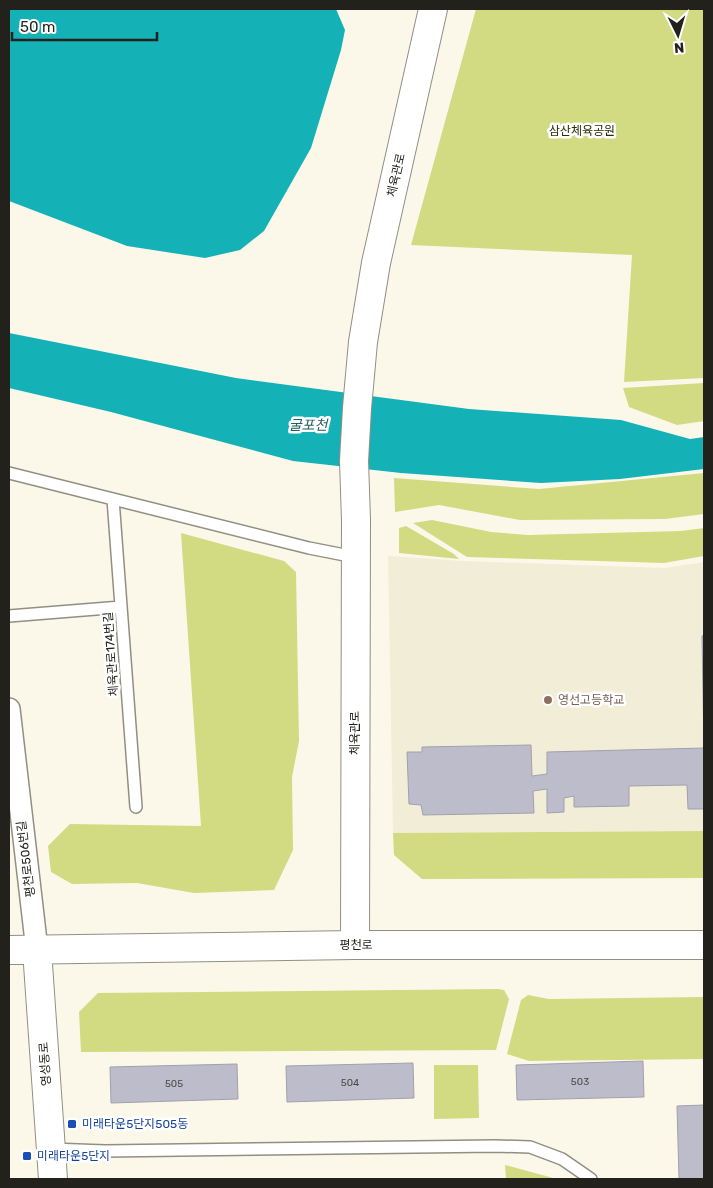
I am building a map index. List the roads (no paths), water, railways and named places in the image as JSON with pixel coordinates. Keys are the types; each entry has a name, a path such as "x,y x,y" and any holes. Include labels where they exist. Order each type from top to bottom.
{"street":[{"name":"체육관로","path":"355,945 356,520 354,461 357,408 363,342 376,264 433,9"},
{"name":"평천로506번길","path":"9,709 37,950"},
{"name":"평천로","path":"9,950 355,945 704,945"},
{"name":"영성동로","path":"37,950 53,1179"}],"lane":[{"path":"9,473 309,548 355,557"},
{"name":"체육관로174번길","path":"113,499 136,807"},
{"path":"9,616 121,606"},
{"path":"51,1149 105,1151 530,1147 562,1159 591,1179"}],"water":[{"path":"9,9 336,9 345,30 341,50 311,148 264,231 240,250 205,258 127,246 9,201"},
{"name":"굴포천","path":"9,333 236,378 469,409 621,420 690,439 704,437 704,469 620,479 541,483 401,473 293,461 111,412 9,388"}],"place":[{"name":"영선고등학교","path":"548,700"},
{"name":"미래타운5단지505동","path":"72,1124"},
{"name":"미래타운5단지","path":"27,1156"}],"park label":[{"name":"삼산체육공원","path":"582,131"}]}
